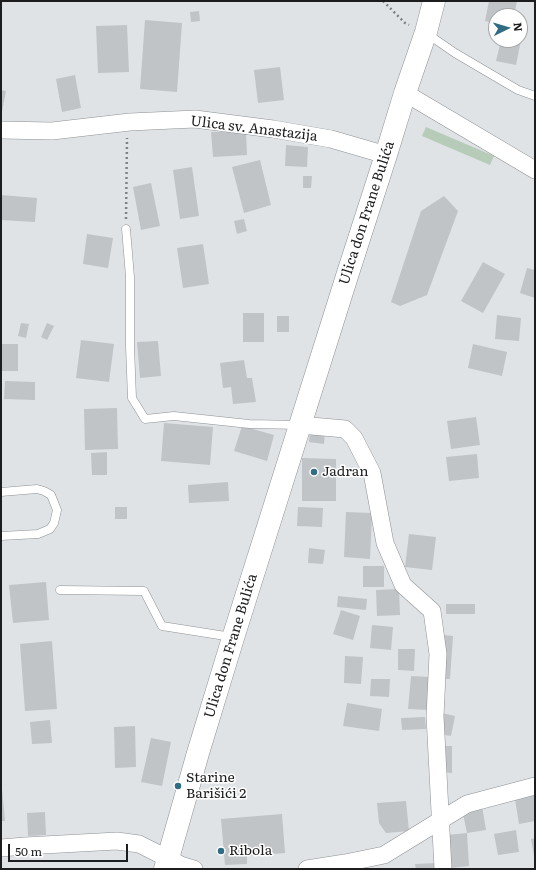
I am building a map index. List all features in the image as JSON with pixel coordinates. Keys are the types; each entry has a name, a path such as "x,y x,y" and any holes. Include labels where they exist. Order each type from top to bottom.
{"street":[{"name":"Ulica don Frane Bulića","path":"166,864 233,638 405,93 426,32 432,4"},
{"path":"405,93 535,170"},
{"name":"Ulica sv. Anastazija","path":"1,130 52,131 130,122 195,119 272,129 331,139 386,155"},
{"path":"300,425 345,428 354,438 372,473 386,543 403,585 432,611 438,654 435,716 442,869"},
{"path":"307,869 384,855 468,804 535,786"},
{"path":"1,848 117,840 139,844 153,850 166,864 181,865 194,869"}],"lane":[{"path":"426,32 456,53 518,90 535,96"},
{"path":"126,229 130,277 132,398 145,419 174,416 249,424 300,425"},
{"path":"1,492 37,489 44,491 51,495 57,510 54,523 50,529 38,534 1,536"},
{"path":"60,590 144,591 162,626 233,638"}],"path":[{"path":"383,1 405,23 426,32"},
{"path":"126,229 126,139 130,122"}],"green space":[{"path":"426,127 494,156 490,165 422,136"}],"building":[{"path":"489,1 517,1 516,8 488,8 488,22 485,21"},
{"path":"199,11 200,21 191,22 190,12"},
{"path":"145,20 182,23 177,92 140,89"},
{"path":"127,25 129,72 98,73 96,26"},
{"path":"499,48 519,48 516,65 496,61"},
{"path":"280,67 284,100 258,103 254,70"},
{"path":"75,75 81,108 62,112 56,79"},
{"path":"1,90 6,91 2,112 1,112"},
{"path":"246,131 247,155 213,157 211,132"},
{"path":"286,145 308,147 307,167 285,166"},
{"path":"260,160 271,205 244,213 232,167"},
{"path":"192,167 199,216 180,219 173,170"},
{"path":"303,176 312,176 311,188 303,188"},
{"path":"151,183 160,226 141,230 133,187"},
{"path":"1,195 37,198 35,222 1,220"},
{"path":"444,196 458,211 427,295 400,306 391,302 421,211"},
{"path":"244,219 247,231 237,234 234,221"},
{"path":"87,234 113,238 108,268 83,264"},
{"path":"203,244 209,284 183,288 177,248"},
{"path":"483,262 505,274 483,313 461,301"},
{"path":"527,268 535,270 535,298 520,293"},
{"path":"243,313 264,313 264,342 243,342"},
{"path":"497,315 521,318 519,341 495,339"},
{"path":"277,316 289,316 289,332 277,332"},
{"path":"21,323 29,324 26,338 18,336"},
{"path":"47,323 54,326 47,340 41,337"},
{"path":"81,340 114,344 109,382 76,378"},
{"path":"158,341 161,376 140,378 137,342"},
{"path":"1,344 18,344 18,371 1,371"},
{"path":"473,344 507,352 502,376 468,368"},
{"path":"244,360 247,378 252,378 256,402 233,404 231,387 223,388 220,363"},
{"path":"5,381 35,382 35,400 4,399"},
{"path":"117,408 118,449 85,450 84,409"},
{"path":"476,417 480,445 451,449 447,421"},
{"path":"164,423 213,427 210,465 161,461"},
{"path":"242,426 274,435 267,461 234,451"},
{"path":"310,430 325,431 324,444 309,442"},
{"path":"107,452 107,475 92,475 91,453"},
{"path":"477,454 479,478 449,481 446,457"},
{"path":"302,458 336,459 336,501 302,501"},
{"path":"228,482 229,501 189,503 188,485"},
{"path":"115,507 127,507 127,519 115,519"},
{"path":"298,507 323,508 322,527 297,526"},
{"path":"346,512 372,513 370,559 344,557"},
{"path":"409,534 436,537 432,570 405,567"},
{"path":"309,548 325,550 323,564 308,563"},
{"path":"363,566 384,566 384,587 363,587"},
{"path":"46,582 49,620 13,623 9,585"},
{"path":"399,589 400,615 377,616 376,590"},
{"path":"338,596 367,599 366,610 337,607"},
{"path":"446,604 475,604 475,614 446,614"},
{"path":"341,610 360,616 353,640 333,634"},
{"path":"372,625 393,627 391,650 370,648"},
{"path":"443,635 453,636 450,679 440,679"},
{"path":"52,641 57,709 25,711 20,644"},
{"path":"398,649 415,649 414,671 398,670"},
{"path":"345,656 363,657 361,684 344,683"},
{"path":"411,676 431,677 429,710 408,709"},
{"path":"371,679 390,679 389,697 370,696"},
{"path":"347,703 382,709 379,731 343,726"},
{"path":"442,713 455,716 451,736 438,734"},
{"path":"425,717 426,729 402,730 401,718"},
{"path":"50,720 52,743 32,744 30,722"},
{"path":"135,726 136,767 115,768 114,727"},
{"path":"151,738 171,742 162,786 141,782"},
{"path":"443,746 452,746 452,773 442,772"},
{"path":"2,789 5,821 1,821"},
{"path":"535,795 535,821 519,824 515,799"},
{"path":"406,801 409,831 386,833 379,823 377,803"},
{"path":"482,806 486,830 467,833 462,809"},
{"path":"45,812 46,835 28,836 27,813"},
{"path":"282,814 285,853 247,856 247,864 225,865 221,819"},
{"path":"516,830 519,852 498,855 494,834"},
{"path":"467,833 469,866 449,868 446,835"},
{"path":"535,838 535,856 534,856 531,839"},
{"path":"437,863 437,869 416,869 415,864"}],"place":[{"name":"Jadran","path":"314,472"},
{"name":"Starine Barišići 2","path":"178,786"},
{"name":"Ribola","path":"221,851"}]}
